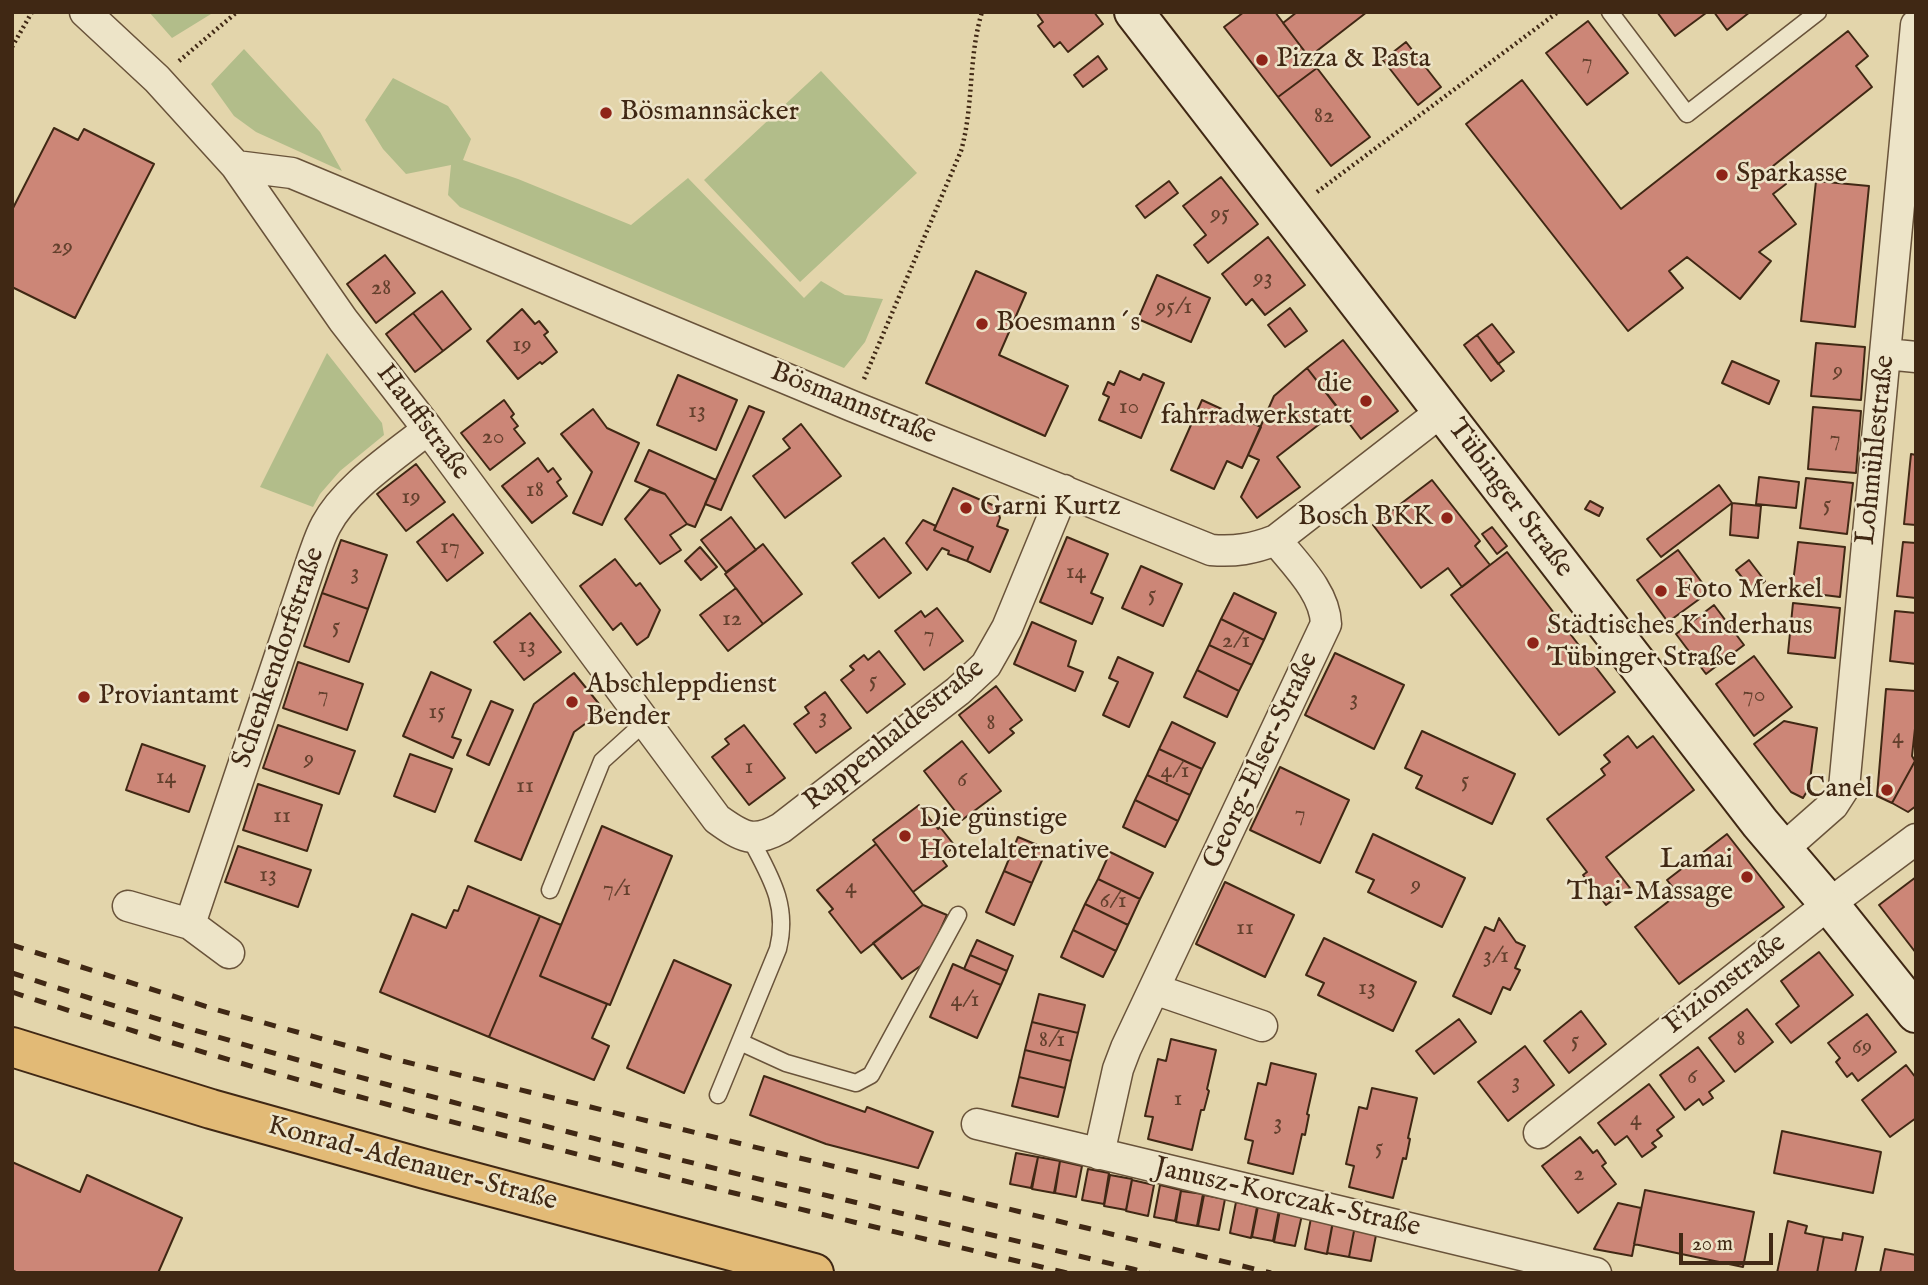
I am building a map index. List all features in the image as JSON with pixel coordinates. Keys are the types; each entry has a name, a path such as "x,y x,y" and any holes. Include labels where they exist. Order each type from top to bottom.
{"main road":[{"name":"Konrad-Adenauer-Straße","path":"12,1047 264,1124 814,1273"}],"street":[{"name":"Hauffstraße","path":"85,12 157,79 236,166 343,320 428,429 717,819 733,831 750,838"},
{"name":"Tübinger Straße","path":"1134,12 1216,115 1288,213 1560,566 1916,1013"},
{"name":"Lohmühlestraße","path":"1783,849 1833,805 1844,788 1916,25"},
{"name":"Bösmannstraße","path":"236,166 292,173 852,406 1211,550 1234,552 1276,540 1442,411"},
{"path":"1886,354 1916,357"},
{"name":"Schenkendorfstraße","path":"190,924 312,560 327,524 361,484 428,429"},
{"name":"Rappenhaldestraße","path":"750,838 767,837 782,828 958,691 986,665 1007,628 1064,490"},
{"name":"Georg-Elser-Straße","path":"1099,1154 1118,1069 1326,624 1325,609 1319,596 1276,540"},
{"name":"Fizionstraße","path":"1539,1133 1829,904 1916,839"},
{"path":"128,906 190,924 229,953"},
{"path":"1154,989 1262,1026"},
{"name":"Janusz-Korczak-Straße","path":"978,1125 1596,1273"}],"lane":[{"path":"1610,12 1687,114 1818,12"},
{"path":"550,890 602,761 645,722"},
{"path":"718,1096 778,949 782,933 783,914 777,894 750,838"},
{"path":"740,1042 786,1063 856,1083 871,1075 958,915"}],"path":[{"path":"12,47 32,12"},
{"path":"157,79 237,12"},
{"path":"852,406 961,151 969,120 972,66 982,12"},
{"path":"1288,213 1558,12"}],"green space":[{"path":"149,12 209,12 211,14 172,38"},
{"path":"244,49 320,132 342,171 256,132 234,116 211,84"},
{"path":"821,71 917,173 800,282 704,180"},
{"path":"393,78 448,106 471,139 463,160 518,179 631,225 688,178 804,298 821,281 845,295 883,299 865,342 844,368 460,207 448,195 451,165 406,174 383,149 365,120"},
{"path":"327,353 382,423 384,435 340,471 320,494 313,507 260,487"}],"building":[{"path":"1036,12 1094,12 1103,24 1068,52 1060,42 1054,47 1038,26 1043,22"},
{"path":"1244,12 1275,12 1317,68 1278,97 1224,27"},
{"path":"1297,12 1367,12 1309,57 1283,23"},
{"path":"1657,12 1705,12 1706,13 1675,36"},
{"path":"1714,12 1750,12 1727,30"},
{"path":"1588,21 1628,73 1587,105 1546,53"},
{"name":"Sparkasse","path":"1848,31 1868,56 1856,66 1872,87 1773,166 1786,184 1773,194 1796,224 1759,252 1771,261 1740,299 1687,257 1669,271 1683,288 1628,331 1466,124 1522,80 1621,209"},
{"path":"1406,42 1441,87 1418,105 1383,60"},
{"path":"1098,56 1107,69 1083,87 1074,75"},
{"path":"1317,68 1370,137 1331,166 1278,97"},
{"path":"54,128 78,140 84,129 154,164 75,318 12,287 12,210"},
{"path":"1221,177 1258,224 1208,263 1194,245 1206,235 1183,206"},
{"path":"1169,181 1178,193 1145,218 1136,206"},
{"path":"1816,181 1869,186 1855,327 1801,321"},
{"path":"1268,237 1305,285 1265,315 1252,299 1246,305 1222,274"},
{"path":"385,255 415,293 376,323 347,284"},
{"name":"Boesmann´s","path":"976,271 1026,293 999,355 1068,386 1045,436 926,383"},
{"path":"1157,275 1210,298 1191,342 1138,319"},
{"path":"442,291 471,329 443,351 413,313"},
{"path":"1290,308 1307,331 1285,347 1268,325"},
{"path":"522,309 535,324 539,321 548,332 544,335 557,352 518,379 487,341"},
{"path":"413,313 443,351 415,372 386,334"},
{"path":"1492,324 1514,352 1498,364 1477,335"},
{"path":"1477,335 1504,371 1491,381 1464,345"},
{"path":"1343,340 1398,411 1361,439 1307,368"},
{"path":"1816,343 1865,347 1861,400 1811,396"},
{"path":"1732,361 1779,381 1769,404 1722,383"},
{"path":"1307,368 1339,409 1277,457 1300,487 1257,518 1241,497 1259,460 1248,455 1274,396"},
{"path":"1120,371 1140,380 1143,374 1164,383 1141,438 1099,420 1109,397 1103,394 1108,382 1114,385"},
{"path":"678,375 737,400 716,450 657,425"},
{"path":"504,400 514,414 511,417 518,426 514,429 525,443 490,470 461,433"},
{"path":"1202,400 1261,427 1242,468 1227,461 1214,489 1171,470"},
{"path":"749,406 764,412 721,510 705,504"},
{"path":"1813,407 1861,411 1856,473 1808,469"},
{"path":"593,409 607,428 639,443 602,525 573,513 592,472 561,434"},
{"path":"801,424 841,476 785,518 753,476 790,448 783,439"},
{"path":"649,450 716,480 695,527 687,524 665,494 635,481"},
{"path":"1911,454 1916,455 1916,525 1904,524"},
{"path":"538,458 548,472 553,468 561,479 557,482 567,496 532,523 502,486"},
{"path":"416,464 445,502 406,531 377,494"},
{"path":"1759,477 1799,482 1796,508 1756,504"},
{"path":"1806,478 1853,483 1847,534 1800,528"},
{"path":"1432,480 1480,541 1475,546 1490,565 1462,587 1448,568 1421,588 1373,525"},
{"path":"1719,485 1732,503 1661,557 1647,539"},
{"path":"953,488 997,507 1000,518 997,526 1008,530 990,572 967,561 973,547 934,530"},
{"path":"650,489 665,494 687,524 670,535 681,550 660,564 625,519"},
{"path":"1590,501 1603,508 1599,516 1585,509"},
{"path":"1732,503 1761,506 1758,538 1730,535"},
{"path":"453,514 483,553 447,581 417,542"},
{"path":"731,517 756,550 726,572 701,540"},
{"path":"923,520 936,526 934,530 973,547 967,561 948,554 949,551 942,548 927,570 906,543"},
{"path":"1492,527 1507,546 1497,554 1482,534"},
{"path":"1067,537 1108,554 1091,593 1103,598 1092,624 1040,602"},
{"path":"884,538 911,573 879,598 852,563"},
{"path":"341,540 387,555 368,609 322,593"},
{"path":"1798,542 1845,547 1840,597 1792,591"},
{"path":"1903,542 1916,543 1916,598 1897,596"},
{"path":"763,544 802,594 763,624 725,574"},
{"path":"700,547 717,567 701,580 685,561"},
{"path":"1678,550 1709,592 1668,622 1637,580"},
{"name":"Städtisches Kinderhaus Tübinger Straße","path":"1507,552 1615,692 1559,735 1451,595"},
{"path":"615,559 636,586 640,583 660,610 648,637 637,645 621,623 613,630 580,586"},
{"path":"1749,560 1765,581 1753,591 1736,570"},
{"path":"1141,566 1182,584 1163,626 1122,608"},
{"path":"736,588 763,624 728,651 700,615"},
{"path":"322,593 368,609 349,662 304,646"},
{"path":"1234,593 1276,613 1264,640 1221,619"},
{"path":"1793,603 1840,608 1835,658 1788,653"},
{"path":"1714,605 1744,645 1706,674 1676,634"},
{"path":"937,608 963,641 924,670 895,631 921,611 925,617"},
{"path":"1895,611 1916,613 1916,664 1890,661"},
{"path":"530,613 561,652 524,680 494,642"},
{"path":"1221,619 1264,640 1252,665 1209,645"},
{"path":"1032,622 1076,641 1068,666 1083,672 1075,691 1014,664"},
{"path":"1209,645 1252,665 1239,691 1197,670"},
{"path":"879,651 905,684 867,713 841,680 854,670 850,666 864,655 868,660"},
{"path":"1335,653 1404,685 1374,749 1305,715"},
{"path":"1754,656 1792,707 1754,736 1716,684"},
{"path":"1118,657 1153,673 1129,727 1103,715 1118,682 1109,678"},
{"path":"298,662 363,684 347,730 283,708"},
{"path":"1197,670 1239,691 1227,717 1184,697"},
{"path":"431,672 471,690 452,737 461,740 453,758 403,736"},
{"path":"574,673 604,710 574,732 521,860 475,841 534,704"},
{"path":"996,686 1022,720 1010,729 1014,733 989,753 959,715"},
{"path":"1886,689 1916,691 1912,756 1915,761 1892,803 1877,796"},
{"path":"825,692 851,728 816,753 794,724 809,713 805,707"},
{"path":"491,701 513,710 489,765 467,755"},
{"path":"1784,721 1817,728 1809,788 1803,798 1791,792 1754,744"},
{"path":"1172,722 1215,743 1202,769 1159,749"},
{"path":"278,725 355,751 339,794 263,768"},
{"path":"744,725 785,778 749,805 712,757 729,744 725,739"},
{"path":"1422,731 1515,774 1492,824 1416,788 1422,776 1405,768"},
{"path":"1628,736 1637,748 1653,736 1694,790 1606,857 1630,888 1606,905 1583,875 1587,872 1547,819 1605,775 1601,769 1610,762 1604,755"},
{"path":"962,741 1001,791 962,820 924,771"},
{"path":"142,744 205,766 189,812 126,790"},
{"path":"1159,749 1202,769 1190,795 1147,775"},
{"path":"410,754 452,769 435,812 394,796"},
{"path":"1915,761 1916,806 1908,812 1892,803"},
{"path":"1280,767 1349,800 1320,863 1250,830"},
{"path":"1147,775 1190,795 1178,821 1135,800"},
{"path":"258,784 322,805 307,851 243,830"},
{"path":"1135,800 1178,821 1165,847 1123,827"},
{"path":"919,805 955,846 941,858 947,866 913,892 873,840"},
{"path":"602,826 672,856 610,1005 540,976"},
{"path":"1373,834 1465,878 1442,927 1368,892 1374,880 1356,872"},
{"path":"1727,834 1784,907 1679,984 1635,927 1678,894 1667,880"},
{"path":"1018,837 1047,849 1032,883 1004,871"},
{"path":"876,844 923,905 861,953 829,912 833,909 817,890"},
{"path":"238,846 311,870 298,907 225,882"},
{"path":"1110,852 1153,873 1140,899 1098,879"},
{"path":"1004,871 1032,883 1014,925 986,912"},
{"path":"1916,877 1916,953 1879,905"},
{"path":"1098,879 1140,899 1128,925 1085,904"},
{"path":"1225,882 1294,915 1265,977 1196,944"},
{"path":"468,886 540,916 489,1037 380,992 412,914 446,928 454,910 458,911"},
{"path":"1085,904 1128,925 1116,951 1073,930"},
{"path":"923,905 947,915 926,962 902,979 873,943"},
{"path":"540,916 561,925 540,976 607,1004 592,1038 609,1046 594,1080 489,1037"},
{"path":"1499,918 1516,942 1525,946 1515,968 1520,970 1510,990 1503,987 1491,1014 1453,996 1485,927 1494,931"},
{"path":"1073,930 1116,951 1103,977 1061,957"},
{"path":"1324,938 1416,982 1393,1031 1318,995 1324,983 1306,975"},
{"path":"977,940 1013,956 1007,971 970,955"},
{"path":"1819,952 1853,995 1791,1043 1776,1024 1799,1006 1781,981"},
{"path":"970,955 1007,971 1001,985 964,969"},
{"path":"674,960 731,985 684,1093 627,1068"},
{"path":"953,964 1001,985 977,1038 930,1017"},
{"path":"1039,994 1085,1005 1078,1033 1032,1022"},
{"path":"1747,1009 1773,1042 1735,1072 1709,1038"},
{"path":"1581,1011 1606,1044 1569,1073 1544,1041"},
{"path":"1867,1014 1896,1052 1858,1081 1852,1073 1847,1077 1836,1062 1840,1058 1828,1043"},
{"path":"1459,1019 1476,1042 1434,1074 1416,1051"},
{"path":"1032,1022 1078,1033 1071,1061 1025,1050"},
{"path":"1171,1039 1216,1050 1207,1089 1209,1091 1204,1110 1201,1110 1192,1150 1148,1139 1153,1117 1145,1116 1158,1059 1166,1061"},
{"path":"1525,1046 1554,1085 1508,1121 1478,1082"},
{"path":"1698,1047 1724,1081 1709,1092 1713,1098 1703,1105 1699,1099 1685,1110 1660,1075"},
{"path":"1025,1050 1071,1061 1065,1088 1019,1077"},
{"path":"1271,1063 1316,1074 1305,1135 1302,1134 1293,1174 1248,1163 1253,1141 1245,1139 1258,1083 1266,1085"},
{"path":"1906,1065 1916,1078 1916,1118 1890,1137 1862,1100"},
{"path":"764,1076 865,1112 867,1107 933,1132 918,1168 826,1144 750,1115"},
{"path":"1019,1077 1065,1088 1058,1117 1012,1106"},
{"path":"1649,1084 1674,1117 1657,1130 1662,1136 1652,1143 1656,1147 1642,1157 1627,1136 1615,1145 1598,1123"},
{"path":"1372,1088 1417,1098 1406,1159 1403,1158 1393,1198 1349,1187 1354,1166 1346,1164 1359,1107 1367,1109"},
{"path":"1782,1131 1881,1152 1873,1193 1774,1173"},
{"path":"1580,1137 1593,1153 1597,1150 1606,1163 1602,1166 1616,1184 1578,1213 1542,1166"},
{"path":"1016,1153 1038,1157 1031,1188 1010,1184"},
{"path":"1038,1157 1060,1161 1054,1193 1032,1189"},
{"path":"1060,1161 1082,1166 1076,1197 1055,1193"},
{"path":"12,1162 80,1192 87,1175 182,1218 158,1273 18,1273 12,1270"},
{"path":"1088,1169 1109,1173 1104,1204 1082,1200"},
{"path":"1110,1175 1132,1179 1126,1210 1104,1206"},
{"path":"1132,1180 1154,1185 1148,1216 1126,1211"},
{"path":"1160,1185 1181,1190 1175,1221 1154,1217"},
{"path":"1645,1190 1754,1212 1743,1267 1634,1244"},
{"path":"1181,1191 1203,1194 1197,1226 1176,1222"},
{"path":"1204,1195 1225,1199 1219,1230 1198,1226"},
{"path":"1236,1202 1257,1207 1251,1238 1230,1233"},
{"path":"1618,1203 1641,1208 1632,1256 1594,1249"},
{"path":"1258,1206 1279,1210 1273,1241 1252,1237"},
{"path":"1280,1210 1302,1215 1295,1246 1274,1242"},
{"path":"1311,1218 1333,1222 1327,1254 1305,1249"},
{"path":"1333,1221 1355,1226 1349,1257 1327,1253"},
{"path":"1788,1221 1807,1226 1805,1233 1824,1237 1817,1273 1777,1273"},
{"path":"1355,1226 1377,1230 1371,1261 1349,1257"},
{"path":"1843,1233 1863,1237 1855,1273 1817,1273 1824,1237 1842,1240"},
{"path":"1885,1249 1916,1255 1916,1273 1880,1273"}],"railway":[{"path":"12,945 214,1009 402,1061 1271,1273"},
{"path":"12,973 293,1059 435,1097 720,1170 1149,1273"},
{"path":"12,992 142,1034 536,1144 1067,1273"}],"place":[{"name":"Pizza & Pasta","path":"1262,60"},
{"name":"Bösmannsäcker","path":"606,113"},
{"name":"Sparkasse","path":"1722,175"},
{"name":"Boesmann´s","path":"982,324"},
{"name":"die fahrradwerkstatt","path":"1366,401"},
{"name":"Garni Kurtz","path":"966,508"},
{"name":"Bosch BKK","path":"1447,518"},
{"name":"Foto Merkel","path":"1661,591"},
{"name":"Städtisches Kinderhaus Tübinger Straße","path":"1533,643"},
{"name":"Proviantamt","path":"84,697"},
{"name":"Abschleppdienst Bender","path":"572,702"},
{"name":"Canel","path":"1887,790"},
{"name":"Die günstige Hotelalternative","path":"905,836"},
{"name":"Lamai Thai-Massage","path":"1747,877"}]}
